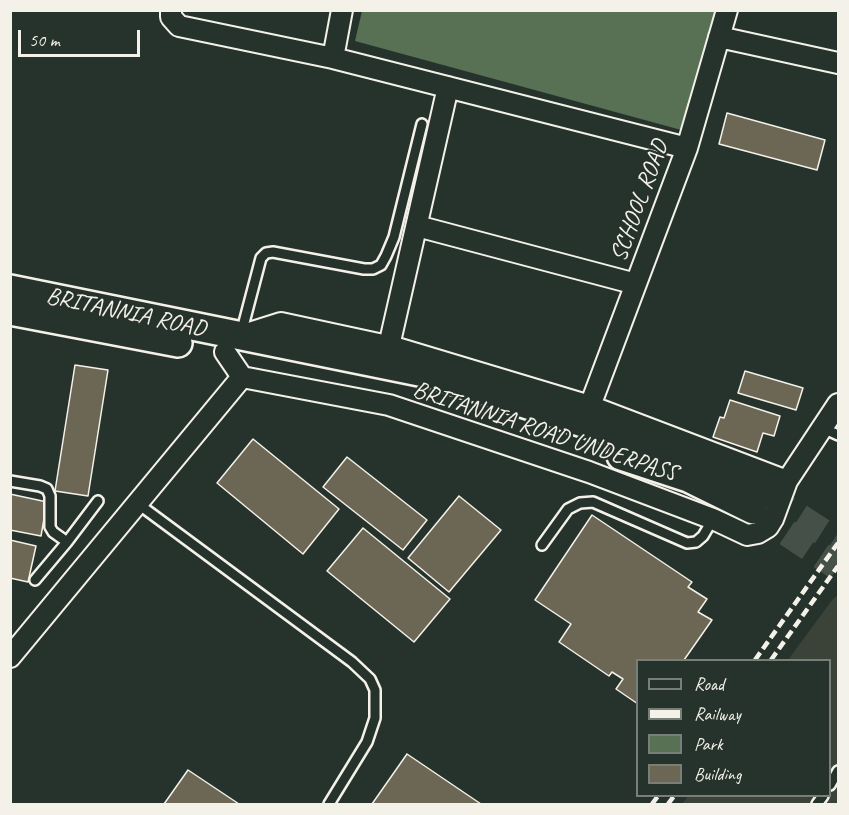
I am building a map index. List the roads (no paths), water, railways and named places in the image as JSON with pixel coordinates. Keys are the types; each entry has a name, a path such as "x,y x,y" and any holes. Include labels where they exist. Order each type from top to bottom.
{"main road":[{"name":"BRITANNIA ROAD","path":"10,289 233,344"},
{"name":"BRITANNIA ROAD","path":"10,311 233,344"},
{"name":"BRITANNIA ROAD UNDERPASS","path":"233,344 439,376 696,460 769,495"}],"street":[{"path":"171,10 171,17 179,26 333,58 687,148"},
{"path":"333,58 342,10"},
{"name":"SCHOOL ROAD","path":"590,406 687,148 727,10"},
{"path":"719,37 838,63"},
{"path":"389,346 448,87"},
{"path":"417,226 636,284"},
{"path":"242,377 233,344 281,323 389,346 590,406 769,495"},
{"path":"10,657 242,377"},
{"path":"242,377 389,405 589,472 713,519 747,535 758,533 768,527 773,519 769,495"},
{"path":"769,495 831,432 838,404"}],"lane":[{"path":"233,344 261,258 266,253 273,252 364,269 373,269 381,265 394,237 422,124"},
{"path":"10,481 47,489 51,496 50,527 67,542"},
{"path":"35,579 98,501"},
{"path":"137,502 352,662 370,679 375,690 375,718 367,742 329,804"},
{"path":"542,544 568,509 580,503 593,502 687,543 696,542 703,536 713,519"}],"tunnel":[{"path":"765,495 838,542"},
{"path":"753,510 838,567"}],"railway":[{"path":"756,659 838,543"},
{"path":"772,659 838,566"},
{"path":"652,804 657,797"},
{"path":"668,804 673,797"}]}
